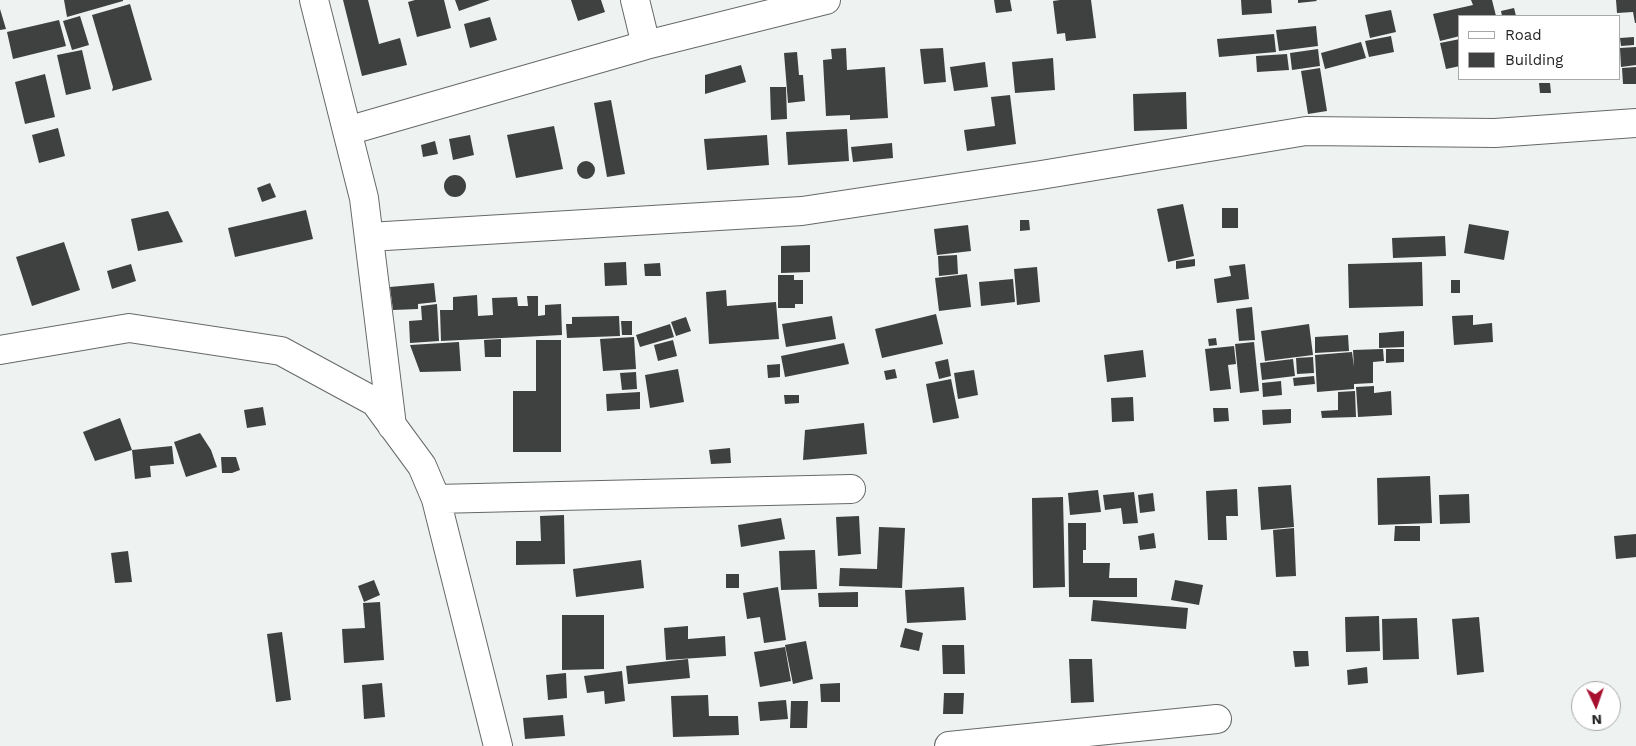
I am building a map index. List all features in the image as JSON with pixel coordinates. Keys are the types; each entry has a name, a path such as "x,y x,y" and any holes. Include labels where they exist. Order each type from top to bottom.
{"street":[{"path":"314,0 364,198 392,426"},
{"path":"635,0 646,45"},
{"path":"347,131 646,45 826,0"},
{"path":"369,237 802,211 1041,175 1306,131 1495,133 1636,123"},
{"path":"0,350 129,328 281,352 375,402 422,466 436,499 498,746"},
{"path":"436,499 851,489"},
{"path":"949,746 1217,719"}],"building":[{"path":"64,0 123,0 123,1 67,17"},
{"path":"343,0 368,0 379,44 400,38 407,65 362,76"},
{"path":"415,0 444,0 451,28 417,37 408,2"},
{"path":"455,0 490,0 459,11"},
{"path":"571,0 601,0 605,12 578,21"},
{"path":"994,0 1010,0 1012,11 996,13"},
{"path":"1091,0 1096,38 1066,41 1065,33 1057,34 1053,1"},
{"path":"1241,0 1271,0 1272,13 1242,15"},
{"path":"1298,0 1316,0 1317,1 1298,3"},
{"path":"1471,0 1492,0 1496,15 1458,15 1458,36 1440,41 1433,14 1473,5"},
{"path":"1616,0 1636,0 1636,23 1633,12 1617,13"},
{"path":"130,4 152,80 112,91 113,87 92,15"},
{"path":"1514,8 1516,15 1502,15 1501,11"},
{"path":"0,9 6,29 0,30"},
{"path":"1391,10 1396,32 1370,38 1365,15"},
{"path":"80,16 89,45 72,50 63,21"},
{"path":"490,17 497,40 470,48 464,24"},
{"path":"59,20 66,46 13,59 7,32"},
{"path":"1316,26 1318,46 1279,51 1276,30"},
{"path":"1274,34 1276,52 1219,57 1217,39"},
{"path":"1391,36 1394,52 1369,57 1365,41"},
{"path":"1634,37 1634,45 1621,46 1621,38"},
{"path":"1458,39 1458,66 1446,69 1440,43"},
{"path":"1361,42 1366,58 1325,69 1321,53"},
{"path":"1636,47 1636,65 1621,67 1621,48"},
{"path":"846,48 847,70 885,67 888,118 850,120 850,115 826,116 823,60 832,59 831,49"},
{"path":"943,48 946,82 924,84 920,49"},
{"path":"1318,49 1320,66 1292,70 1290,53"},
{"path":"82,50 91,89 66,95 57,55"},
{"path":"797,52 799,75 803,75 805,101 788,103 784,53"},
{"path":"1287,54 1289,70 1257,72 1256,56"},
{"path":"1053,58 1055,90 1015,93 1012,62"},
{"path":"985,62 988,87 954,91 950,67"},
{"path":"741,65 746,82 705,94 705,75"},
{"path":"1636,67 1636,84 1623,84 1622,68"},
{"path":"1320,68 1327,111 1308,114 1301,71"},
{"path":"45,74 55,117 25,124 15,82"},
{"path":"1539,83 1550,83 1551,93 1540,93"},
{"path":"770,87 786,87 787,119 771,120"},
{"path":"1186,92 1187,129 1134,131 1133,94"},
{"path":"1010,95 1016,144 967,151 964,130 995,126 991,97"},
{"path":"611,100 625,174 607,177 594,103"},
{"path":"554,126 563,169 516,178 507,135"},
{"path":"58,128 65,156 39,163 32,135"},
{"path":"847,129 849,161 788,165 786,132"},
{"path":"470,135 474,155 453,160 449,139"},
{"path":"767,135 769,165 707,170 704,139"},
{"path":"435,141 438,154 423,157 421,145"},
{"path":"892,143 893,158 853,162 851,147"},
{"path":"586,161 592,164 595,170 592,176 586,179 580,176 577,170 580,164"},
{"path":"455,175 465,182 466,186 459,196 455,197 445,190 444,186 451,176"},
{"path":"270,183 276,197 262,202 257,188"},
{"path":"1183,204 1194,256 1168,262 1157,209"},
{"path":"1222,208 1238,208 1238,228 1222,228"},
{"path":"306,210 313,239 235,257 228,228"},
{"path":"168,211 183,242 138,251 131,219"},
{"path":"1020,220 1029,220 1030,230 1020,231"},
{"path":"1469,224 1509,231 1504,260 1464,253"},
{"path":"968,225 971,251 937,255 934,229"},
{"path":"1445,236 1446,256 1393,258 1392,238"},
{"path":"64,242 80,290 32,306 16,257"},
{"path":"810,245 810,272 781,273 781,246"},
{"path":"957,255 958,274 939,276 938,256"},
{"path":"1195,259 1195,266 1176,269 1176,261"},
{"path":"626,262 627,285 605,286 604,263"},
{"path":"1422,262 1423,306 1349,308 1348,264"},
{"path":"660,263 661,276 645,276 644,264"},
{"path":"131,264 136,281 112,289 107,271"},
{"path":"1245,264 1249,299 1217,303 1214,279 1231,276 1229,266"},
{"path":"1037,267 1040,302 1017,305 1014,269"},
{"path":"967,274 971,307 939,311 935,278"},
{"path":"778,275 794,275 794,280 803,280 803,304 795,304 795,308 778,308"},
{"path":"1013,279 1015,302 981,306 979,282"},
{"path":"1451,280 1460,280 1460,293 1451,293"},
{"path":"434,283 436,302 418,304 418,309 393,310 390,287"},
{"path":"726,290 727,306 776,302 779,339 709,344 706,292"},
{"path":"477,295 478,316 493,315 492,298 517,297 518,306 528,306 527,296 538,296 538,316 545,315 545,305 561,304 562,335 441,341 440,310 453,310 453,297"},
{"path":"437,304 439,341 410,343 409,321 422,320 421,306"},
{"path":"1252,307 1255,340 1239,341 1236,309"},
{"path":"936,314 943,344 882,358 875,329"},
{"path":"1473,315 1473,325 1492,323 1493,342 1454,345 1452,316"},
{"path":"619,316 620,336 567,338 566,324 572,324 572,317"},
{"path":"832,316 836,339 786,347 782,324"},
{"path":"686,317 691,331 676,336 671,322"},
{"path":"621,321 632,321 632,335 622,335"},
{"path":"670,324 674,337 640,347 636,335"},
{"path":"1309,324 1313,355 1265,361 1261,331"},
{"path":"1404,331 1404,347 1379,348 1379,333"},
{"path":"1348,335 1349,351 1315,353 1315,337"},
{"path":"634,337 636,369 603,371 600,339"},
{"path":"1216,338 1217,345 1209,346 1208,339"},
{"path":"501,339 501,357 485,357 484,340"},
{"path":"536,340 561,340 561,452 513,452 513,391 536,391"},
{"path":"673,340 677,356 658,361 654,345"},
{"path":"459,342 461,371 420,372 410,345"},
{"path":"1254,342 1259,391 1240,393 1235,344"},
{"path":"844,343 849,364 785,377 781,356"},
{"path":"1234,346 1236,364 1228,365 1231,389 1210,391 1205,349"},
{"path":"1383,349 1384,361 1373,362 1373,383 1354,384 1354,389 1317,392 1315,355 1352,352 1354,367 1353,350"},
{"path":"1386,349 1404,349 1404,362 1386,363"},
{"path":"1143,350 1146,377 1107,382 1104,355"},
{"path":"1313,357 1314,373 1297,374 1296,358"},
{"path":"948,359 951,376 939,379 935,362"},
{"path":"1293,359 1295,376 1262,380 1260,363"},
{"path":"780,364 780,377 768,378 767,365"},
{"path":"678,369 684,402 650,408 645,375"},
{"path":"895,369 897,378 886,380 884,371"},
{"path":"974,370 978,395 958,399 954,373"},
{"path":"636,372 637,389 622,390 620,373"},
{"path":"1314,376 1315,384 1294,386 1293,378"},
{"path":"951,379 959,418 933,423 926,384"},
{"path":"1281,381 1282,395 1263,397 1262,383"},
{"path":"1374,386 1374,393 1391,391 1392,415 1358,417 1356,387"},
{"path":"1355,391 1356,417 1322,418 1321,411 1338,410 1338,392"},
{"path":"640,392 640,409 607,411 606,394"},
{"path":"784,395 799,395 799,403 785,404"},
{"path":"1133,397 1134,421 1112,422 1111,398"},
{"path":"263,407 266,425 247,428 244,410"},
{"path":"1213,408 1228,408 1229,421 1214,422"},
{"path":"1291,409 1291,423 1263,425 1262,410"},
{"path":"120,418 132,450 95,461 83,432"},
{"path":"864,423 867,454 803,460 805,430"},
{"path":"200,433 211,450 217,467 186,477 174,442"},
{"path":"172,446 174,464 150,466 151,477 135,479 132,450"},
{"path":"730,448 731,463 711,464 709,450"},
{"path":"221,457 236,457 240,470 232,473 222,473"},
{"path":"1430,476 1432,523 1378,525 1377,478"},
{"path":"1291,485 1294,527 1261,530 1258,487"},
{"path":"1237,489 1238,516 1226,516 1227,540 1208,540 1206,491"},
{"path":"1098,490 1101,512 1070,515 1068,493"},
{"path":"1134,492 1138,523 1123,524 1121,508 1105,510 1103,495"},
{"path":"1153,493 1155,511 1140,513 1138,495"},
{"path":"1469,494 1470,523 1440,524 1439,495"},
{"path":"1063,497 1065,587 1033,588 1032,498"},
{"path":"564,515 565,564 516,565 516,541 541,541 540,516"},
{"path":"859,516 861,554 838,556 836,517"},
{"path":"781,518 785,539 741,547 738,525"},
{"path":"1068,523 1086,523 1086,550 1083,550 1083,563 1110,563 1109,578 1137,578 1137,597 1069,597"},
{"path":"1395,526 1420,526 1420,541 1394,541"},
{"path":"879,527 905,528 902,588 839,586 840,568 877,569"},
{"path":"1294,528 1296,576 1276,577 1273,530"},
{"path":"1154,533 1156,548 1140,550 1138,536"},
{"path":"1636,534 1636,557 1616,559 1614,536"},
{"path":"815,550 817,589 781,590 779,551"},
{"path":"128,551 132,582 115,583 111,553"},
{"path":"641,560 644,588 576,597 573,569"},
{"path":"726,574 739,574 739,588 726,588"},
{"path":"374,580 380,595 364,602 358,586"},
{"path":"1175,580 1203,585 1199,605 1171,600"},
{"path":"778,587 786,640 764,643 760,617 747,619 743,593"},
{"path":"964,587 966,620 907,623 905,590"},
{"path":"858,592 858,607 819,607 818,593"},
{"path":"1093,600 1188,608 1186,629 1091,621"},
{"path":"380,602 384,660 344,663 342,629 365,628 363,603"},
{"path":"562,615 604,615 604,669 562,670"},
{"path":"1379,616 1380,651 1346,652 1345,617"},
{"path":"1479,617 1484,672 1457,675 1452,619"},
{"path":"1417,618 1419,659 1383,660 1382,619"},
{"path":"688,626 688,639 725,636 726,656 666,660 664,628"},
{"path":"905,628 923,633 919,651 900,647"},
{"path":"282,632 291,700 276,702 267,634"},
{"path":"806,641 813,679 793,684 785,645"},
{"path":"942,645 964,645 965,674 943,674"},
{"path":"785,647 791,681 760,687 754,652"},
{"path":"1293,651 1308,651 1309,666 1295,667"},
{"path":"688,659 690,678 628,684 626,666"},
{"path":"1069,659 1092,659 1094,702 1071,703"},
{"path":"1367,667 1368,683 1348,685 1347,670"},
{"path":"622,671 625,701 605,704 604,691 587,693 584,676"},
{"path":"566,673 567,698 548,700 546,675"},
{"path":"382,683 385,717 364,719 362,685"},
{"path":"840,683 840,702 821,702 820,684"},
{"path":"944,693 964,693 963,714 943,714"},
{"path":"708,695 709,716 738,716 739,735 673,737 671,696"},
{"path":"786,700 788,719 760,721 758,702"},
{"path":"791,701 808,701 807,728 790,728"},
{"path":"563,715 565,736 525,739 523,718"}]}
